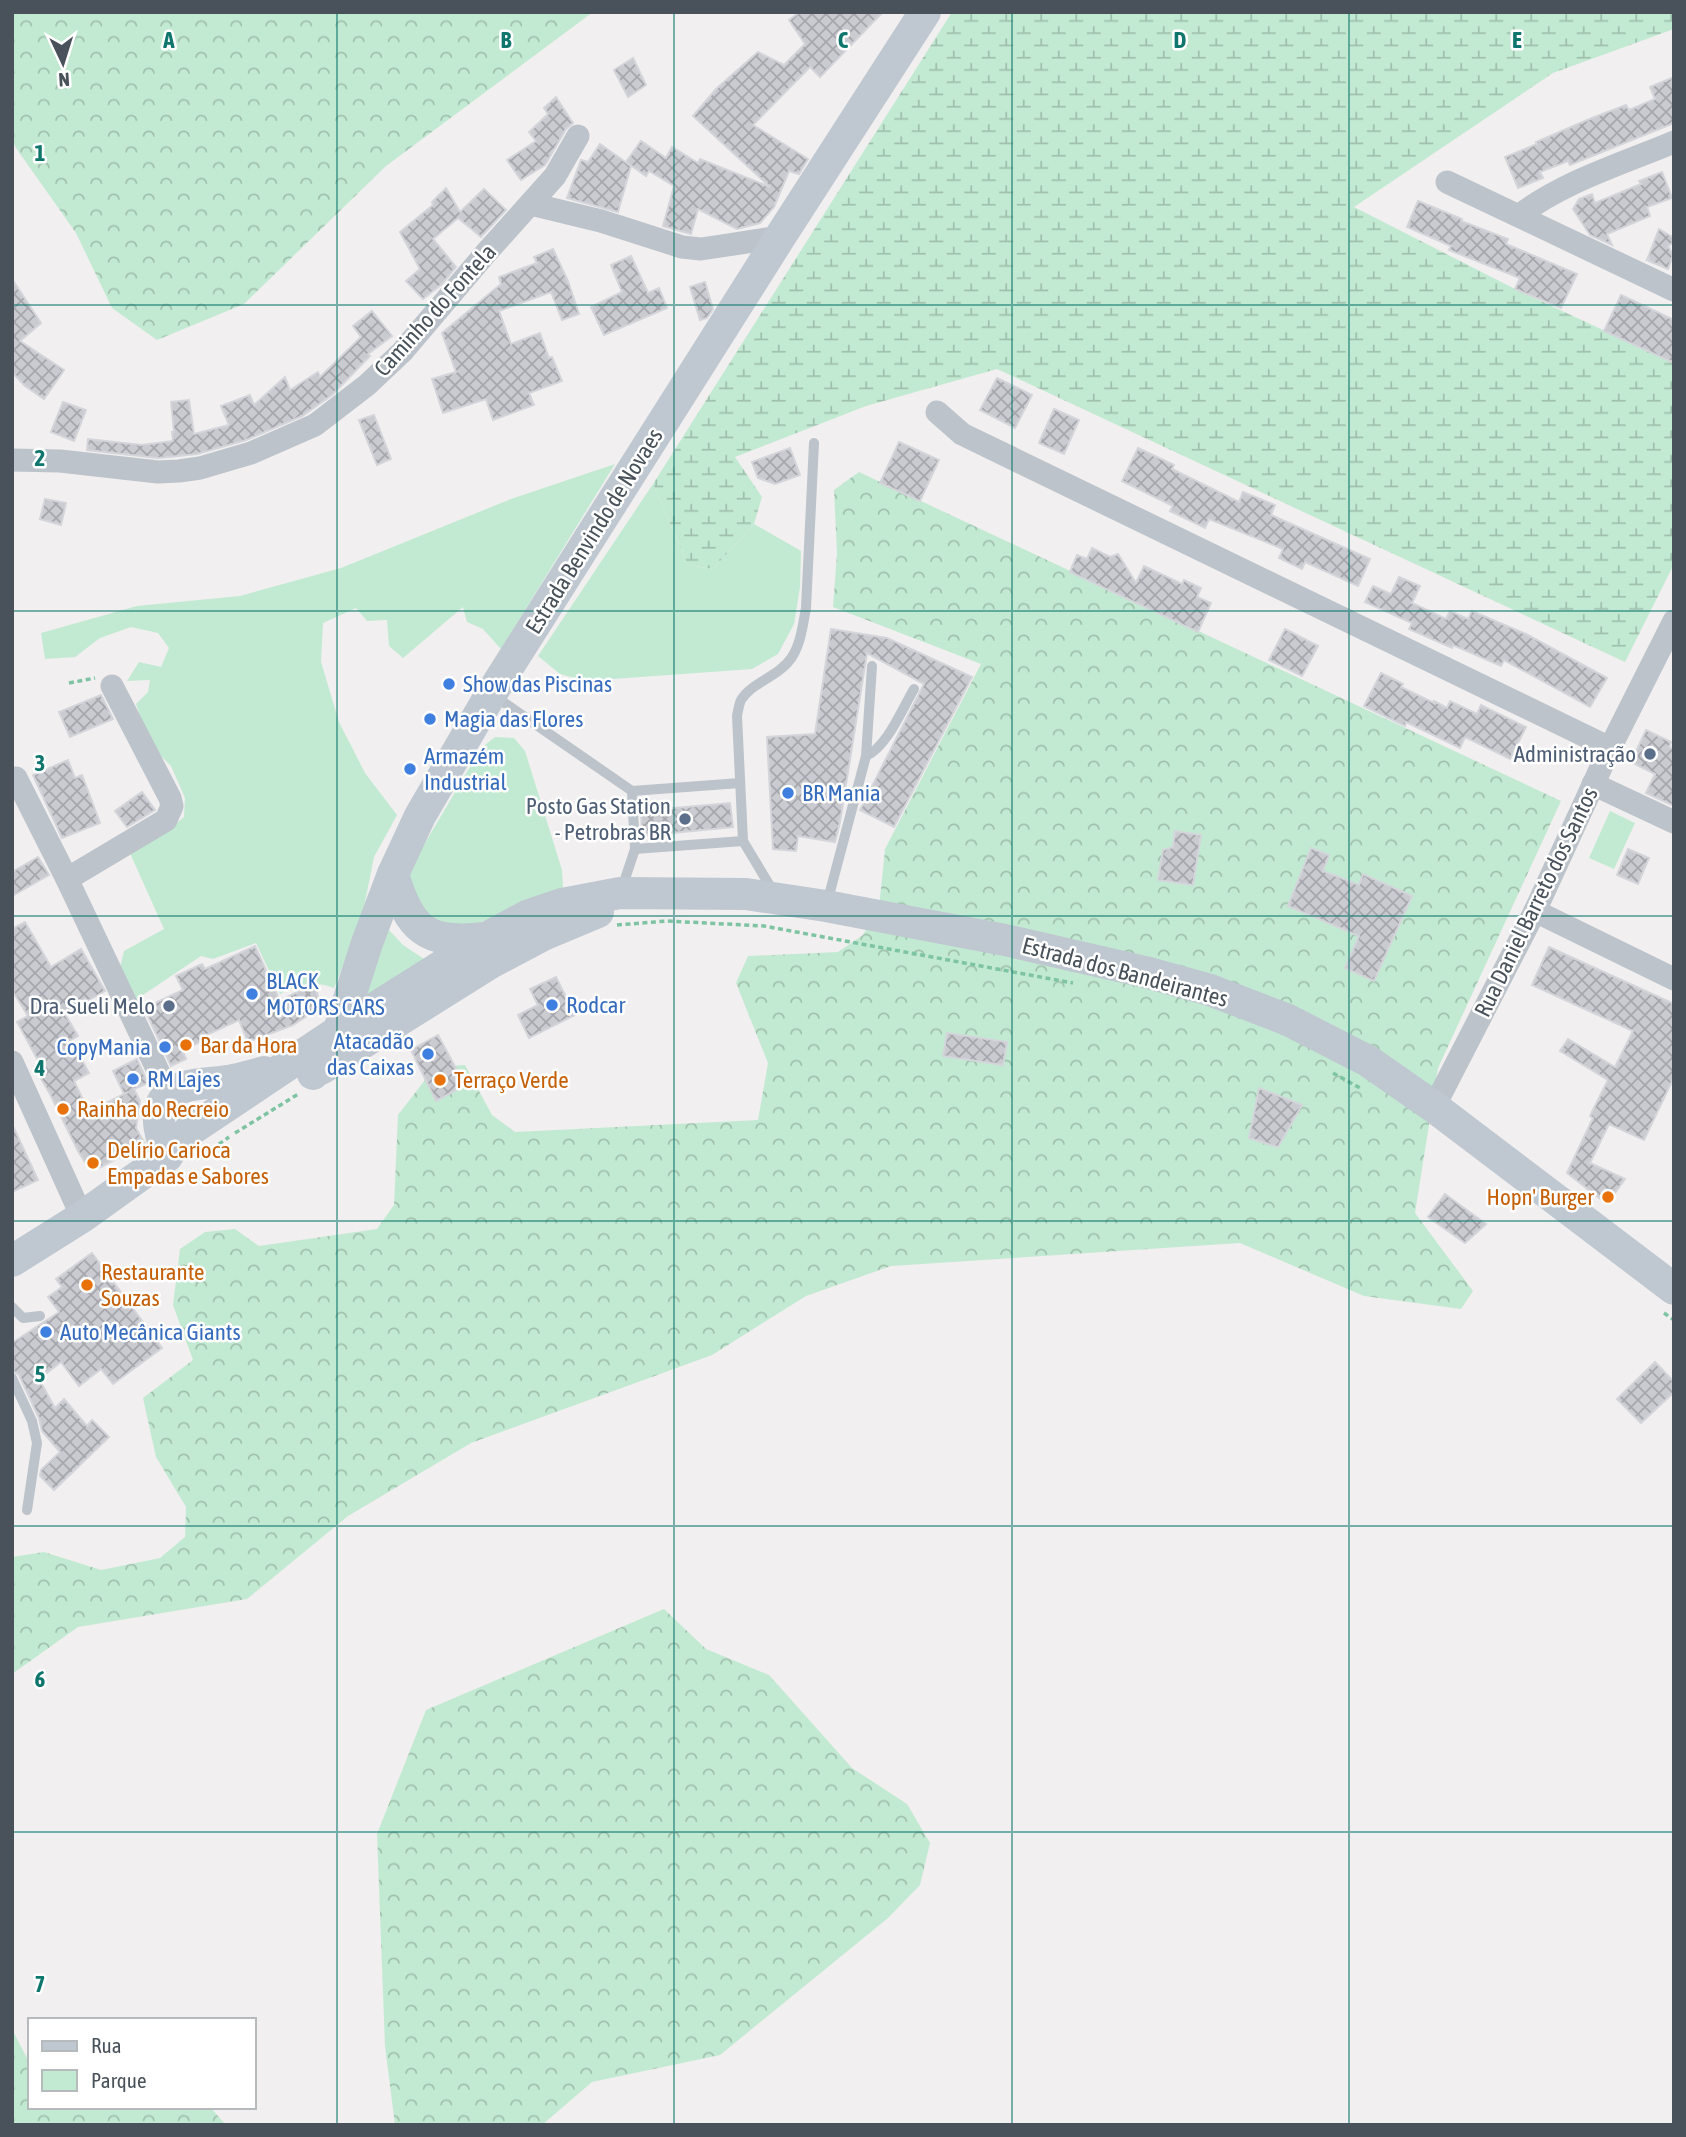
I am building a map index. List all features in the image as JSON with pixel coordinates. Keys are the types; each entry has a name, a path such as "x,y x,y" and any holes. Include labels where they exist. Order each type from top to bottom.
{"main road":[{"name":"Estrada Benvindo de Novaes","path":"340,1030 367,943 393,874 421,816 491,694 925,12"},
{"path":"393,874 407,912 415,923 428,933 443,939 460,941 486,938"},
{"name":"Estrada dos Bandeirantes","path":"300,1077 340,1030 486,938 527,916 562,904 621,893 700,892 778,898 1018,943 1145,972 1210,990 1288,1020 1368,1060 1434,1107 1669,1301"},
{"name":"Estrada dos Bandeirantes","path":"12,1261 178,1161 175,1144 189,1131 300,1077 533,940 588,915 660,893"},
{"path":"178,1161 159,1116 161,1104 169,1094 191,1086 300,1077"}],"street":[{"name":"Caminho do Fontela","path":"12,460 60,461 158,472 179,471 200,468 251,453 315,425 367,385 402,352 485,253 555,176 578,136"},
{"path":"1520,215 1558,191 1674,142"},
{"path":"1447,182 1674,290"},
{"path":"531,204 601,221 682,247 701,248 780,237"},
{"path":"937,412 962,433 1610,748"},
{"name":"Rua Daniel Barreto dos Santos","path":"1434,1107 1535,911 1610,748 1665,660 1674,621"},
{"path":"67,879 166,820 170,814 170,799 112,686"},
{"path":"16,778 169,1094"},
{"path":"1593,783 1674,822"},
{"path":"1535,911 1674,979"},
{"path":"12,1062 82,1217"}],"lane":[{"path":"778,898 743,841 737,716 740,701 750,690 776,674 792,656 802,633 806,608 814,443"},
{"path":"826,906 866,756 872,666"},
{"path":"866,756 883,743 914,689"},
{"path":"491,694 632,791 740,783"},
{"path":"621,893 635,849 632,791"},
{"path":"635,849 743,841"},
{"path":"12,1307 23,1318 40,1316"},
{"path":"12,1378 32,1422 37,1443 27,1510"}],"path":[{"path":"617,925 667,921 764,926 1081,984"},
{"path":"1328,1070 1363,1090"},
{"path":"178,1161 232,1135 300,1077"},
{"path":"1669,1301 1674,1320"}],"green space":[{"path":"12,12 593,12 386,166 244,304 157,340 112,308 76,233 12,139"},
{"path":"952,12 1674,12 1674,29 1553,73 1354,207 1515,289 1674,363 1674,564 1625,662 997,369 866,406 735,457 762,497 754,524 713,569 688,565 653,484"},
{"path":"615,464 501,649 483,629 467,622 463,607 403,658 389,646 387,620 367,621 356,608 323,623 321,662 339,722 365,773 397,815 374,857 361,922 334,988 306,984 280,994 256,943 213,959 201,956 134,1001 120,968 124,951 164,929 129,851 164,834 184,817 185,798 171,766 150,745 136,704 148,692 150,680 127,681 139,662 161,667 169,648 158,633 131,627 100,638 75,657 45,659 41,633 137,606 240,596 341,568 511,499"},
{"path":"859,472 1561,801 1438,1068 1415,1213 1473,1291 1461,1309 1364,1296 1240,1243 891,1266 806,1296 712,1355 471,1443 348,1516 247,1599 78,1627 12,1674 12,1557 44,1552 101,1570 160,1558 185,1537 186,1507 156,1457 143,1398 193,1360 173,1305 180,1249 205,1232 235,1229 259,1246 377,1229 394,1205 398,1115 435,1067 465,1065 492,1115 515,1132 758,1120 768,1063 736,983 748,956 838,952 863,935 879,908 885,849 981,664 833,607 837,553 834,490"},
{"path":"653,484 688,565 713,569 754,524 801,551 800,587 794,624 778,654 752,669 585,681 560,674 538,656"},
{"path":"495,737 514,738 525,751 562,870 563,887 553,897 452,932 418,920 408,872 481,748"},
{"path":"1610,811 1635,823 1614,869 1589,858"},
{"path":"388,929 403,945 424,959 351,1016"},
{"path":"664,1609 706,1649 769,1675 852,1768 907,1804 930,1843 920,1885 888,1918 720,2055 592,2082 542,2125 395,2125 385,2046 377,1834 426,1710"},
{"path":"12,2029 28,2060 28,2109 212,2109 226,2125 12,2125"}],"building":[{"path":"800,12 883,12 820,77 810,67 753,125 808,159 799,174 789,171 774,207 760,223 737,229 698,209 691,234 663,226 674,186 649,171 646,176 626,162 641,141 666,158 672,147 698,163 700,159 770,187 693,116 716,89 758,52 784,65 805,44 789,20"},
{"path":"633,58 646,85 628,97 614,70"},
{"path":"1674,77 1674,123 1570,165 1568,161 1540,172 1543,178 1518,188 1505,157 1592,118 1626,105 1629,110 1655,99 1650,87"},
{"path":"556,97 573,123 566,129 545,165 521,180 507,160 536,141 529,132 548,114 544,108"},
{"path":"600,144 631,166 618,212 567,198 581,160 588,162"},
{"path":"1662,172 1672,198 1647,207 1650,216 1607,234 1612,245 1590,235 1573,209 1579,199 1592,194 1595,203"},
{"path":"446,188 460,212 484,189 506,210 481,237 458,218 433,239 456,267 442,284 423,299 406,281 420,269 400,232 433,205 432,202"},
{"path":"1418,201 1508,239 1506,244 1577,274 1561,308 1515,289 1520,278 1449,250 1451,246 1407,227"},
{"path":"1659,229 1674,238 1674,242 1668,246 1673,255 1668,269 1647,260"},
{"path":"553,249 579,314 562,320 551,292 499,311 511,344 540,333 549,358 552,357 562,381 529,393 534,405 493,420 486,399 443,413 432,379 456,372 442,333 501,284 499,277 537,263 534,257"},
{"path":"631,256 648,293 659,288 667,308 604,335 591,307 622,292 611,265"},
{"path":"12,279 41,323 20,341 64,370 44,399 25,386 12,372"},
{"path":"705,282 713,309 707,318 700,320 690,287"},
{"path":"1621,295 1674,320 1674,363 1604,331"},
{"path":"372,311 392,336 368,354 370,356 332,395 302,416 246,440 197,454 158,458 87,450 88,439 142,445 173,441 171,402 189,400 194,434 229,425 221,406 250,395 254,405 285,377 290,390 318,372 320,377 361,337 353,326"},
{"path":"997,378 1032,395 1015,428 980,410"},
{"path":"63,402 86,410 74,441 51,432"},
{"path":"1054,409 1079,420 1064,454 1039,443"},
{"path":"374,415 391,459 377,465 359,420"},
{"path":"899,442 939,460 920,501 880,483"},
{"path":"790,448 800,475 775,484 758,478 752,462"},
{"path":"1138,448 1174,465 1172,469 1239,502 1243,492 1275,505 1271,515 1370,559 1358,586 1305,562 1302,569 1279,558 1283,549 1209,519 1205,528 1170,511 1173,506 1122,481"},
{"path":"45,499 66,503 61,525 40,519"},
{"path":"1092,548 1110,557 1118,554 1136,583 1144,566 1182,584 1184,580 1201,588 1197,597 1211,603 1198,632 1070,572 1077,555 1087,559"},
{"path":"1399,577 1420,586 1412,603 1446,619 1450,611 1468,619 1472,611 1526,634 1607,678 1590,707 1504,660 1501,666 1409,629 1412,623 1365,602 1373,586 1391,594"},
{"path":"831,629 887,638 972,677 894,827 860,810 924,684 867,653 835,842 798,836 796,851 773,849 767,737 815,734"},
{"path":"1285,629 1318,646 1302,676 1269,660"},
{"path":"1381,673 1403,684 1401,687 1447,708 1450,701 1477,714 1481,705 1526,727 1510,759 1465,737 1460,748 1406,722 1405,726 1364,706"},
{"path":"101,695 113,719 70,737 59,712"},
{"path":"1646,730 1671,742 1669,747 1674,749 1674,806 1646,793 1655,774 1631,762"},
{"path":"68,760 75,778 82,775 100,823 62,838 33,775"},
{"path":"142,792 155,810 127,827 115,811"},
{"name":"Posto Gas Station - Petrobras BR","path":"730,803 733,827 642,836 641,811"},
{"path":"1175,831 1201,835 1193,885 1158,880 1163,850 1173,847"},
{"path":"1311,848 1329,855 1323,871 1359,885 1363,874 1412,896 1374,981 1345,968 1359,936 1288,906"},
{"path":"1628,849 1649,858 1638,884 1617,875"},
{"path":"38,857 49,875 12,896 12,872"},
{"path":"25,922 51,967 81,949 105,991 65,1014 78,1036 71,1040 89,1073 74,1081 89,1112 128,1092 124,1094 113,1071 137,1059 148,1083 134,1089 140,1101 136,1128 145,1144 99,1168 86,1164 78,1151 34,1067 40,1064 17,1022 28,1016 12,990 12,929"},
{"path":"255,946 280,1001 299,991 316,988 321,1010 293,1025 248,1042 239,1020 204,1036 205,1040 182,1050 186,1059 171,1066 144,1008 183,990 176,976 202,964 205,969"},
{"path":"1549,947 1674,1004 1674,1077 1644,1140 1609,1124 1590,1163 1625,1179 1607,1204 1567,1173 1608,1080 1560,1051 1568,1039 1615,1067 1633,1031 1532,985"},
{"path":"556,977 575,1015 529,1038 518,1015 538,1005 530,989"},
{"path":"947,1033 1007,1042 1003,1065 943,1056"},
{"path":"438,1035 465,1085 436,1101 411,1050"},
{"path":"1259,1088 1302,1105 1278,1147 1249,1138"},
{"path":"12,1124 38,1180 12,1192"},
{"path":"1445,1194 1486,1224 1465,1243 1428,1217"},
{"path":"92,1253 162,1348 113,1384 101,1369 79,1386 61,1362 39,1379 55,1408 64,1399 87,1426 92,1420 109,1437 54,1490 40,1476 41,1470 60,1452 42,1431 39,1418 19,1375 12,1370 12,1343 59,1312 48,1297 62,1287 56,1279"},
{"path":"1655,1362 1674,1382 1674,1392 1641,1423 1617,1399"}],"place":[{"name":"Show das Piscinas","path":"449,684"},
{"name":"Magia das Flores","path":"430,719"},
{"name":"Administração","path":"1650,754"},
{"name":"Armazém Industrial","path":"410,769"},
{"name":"BR Mania","path":"788,793"},
{"name":"Posto Gas Station - Petrobras BR","path":"685,819"},
{"name":"BLACK MOTORS CARS","path":"252,994"},
{"name":"Rodcar","path":"552,1005"},
{"name":"Dra. Sueli Melo","path":"169,1006"},
{"name":"Bar da Hora","path":"186,1045"},
{"name":"CopyMania","path":"165,1047"},
{"name":"Atacadão das Caixas","path":"428,1054"},
{"name":"RM Lajes","path":"133,1079"},
{"name":"Terraço Verde","path":"440,1080"},
{"name":"Rainha do Recreio","path":"63,1109"},
{"name":"Delírio Carioca Empadas e Sabores","path":"93,1163"},
{"name":"Hopn' Burger","path":"1608,1197"},
{"name":"Restaurante Souzas","path":"87,1285"},
{"name":"Auto Mecânica Giants","path":"46,1332"}]}
